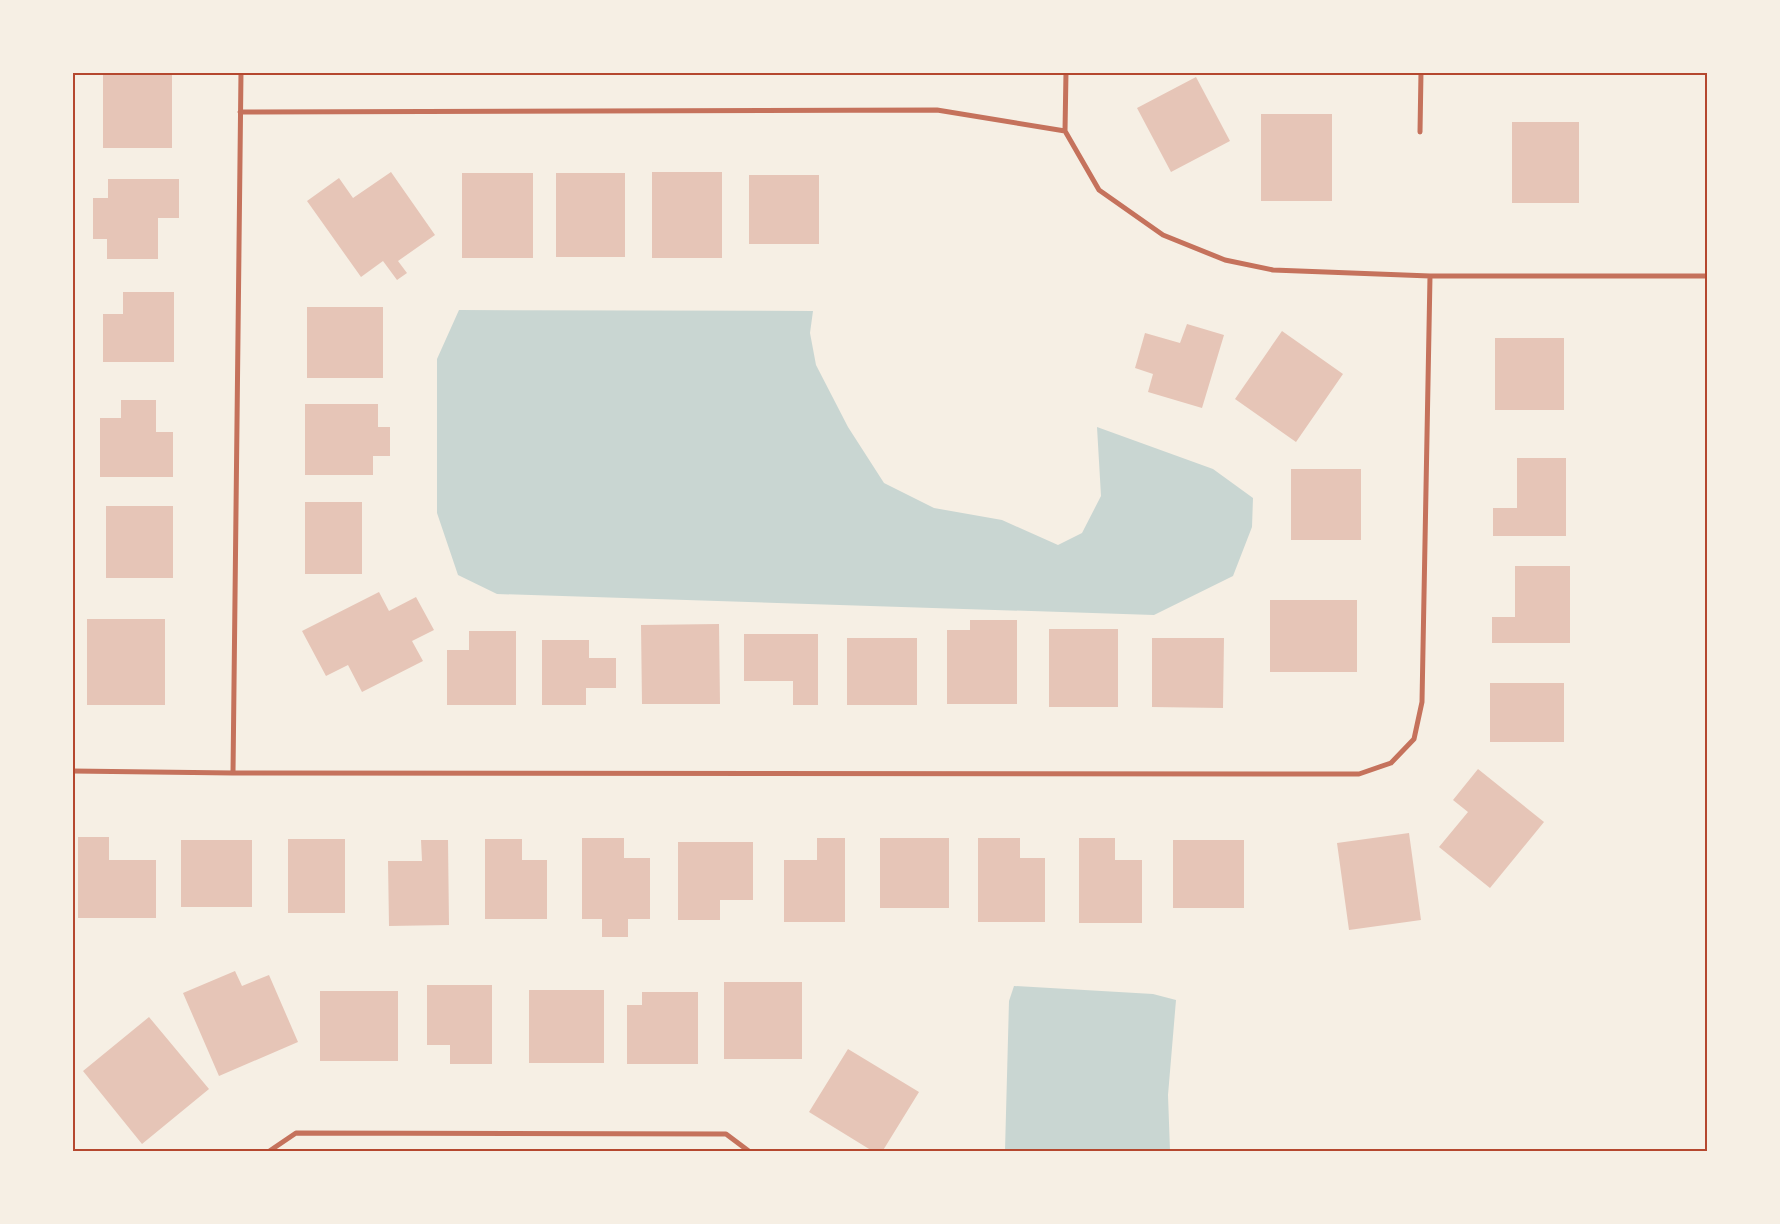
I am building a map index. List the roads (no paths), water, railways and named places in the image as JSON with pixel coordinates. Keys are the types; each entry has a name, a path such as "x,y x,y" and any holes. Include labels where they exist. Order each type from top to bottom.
{"street":[{"path":"233,773 240,72"},
{"path":"1066,72 1065,132 1099,190 1163,235 1225,260 1273,270 1430,276 1708,276"},
{"path":"1420,132 1421,72"},
{"path":"240,112 937,110 1065,132"},
{"path":"72,771 233,773 1359,774 1391,763 1414,739 1422,702 1430,276"},
{"path":"268,1152 296,1133 726,1134 750,1152"}]}
